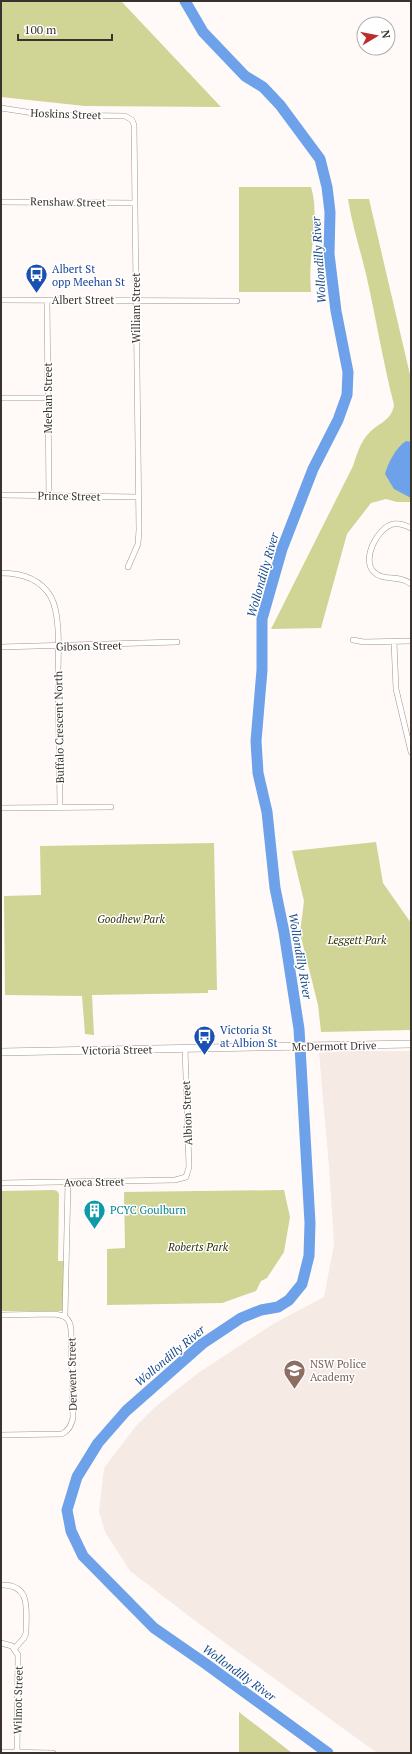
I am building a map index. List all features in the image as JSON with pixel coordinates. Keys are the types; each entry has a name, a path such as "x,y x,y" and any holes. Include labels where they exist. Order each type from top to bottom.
{"main road":[{"name":"McDermott Drive","path":"233,1047 411,1044"},
{"name":"Victoria Street","path":"1,1052 233,1047"}],"street":[{"name":"Hoskins Street","path":"1,108 38,115 121,116 132,120"},
{"name":"William Street","path":"128,567 138,544 135,300 135,128 132,120"},
{"name":"Renshaw Street","path":"1,202 135,203"},
{"name":"Albert Street","path":"1,300 237,301"},
{"name":"Meehan Street","path":"47,300 49,496"},
{"path":"1,398 48,398"},
{"name":"Prince Street","path":"1,495 138,497"},
{"path":"411,528 405,525 393,524 382,530 375,540 369,559 371,569 378,576 402,578 411,584"},
{"name":"Buffalo Crescent North","path":"1,573 14,573 26,576 37,582 46,591 55,607 60,807"},
{"path":"353,640 364,642 411,641"},
{"name":"Gibson Street","path":"1,647 176,642"},
{"path":"394,642 396,689 411,752"},
{"path":"1,808 111,807"},
{"name":"Albion Street","path":"185,1048 189,1167 186,1177"},
{"name":"Avoca Street","path":"1,1184 175,1180 186,1177"},
{"name":"Derwent Street","path":"1,1435 54,1434 68,1431 72,1425 71,1323 66,1317 68,1182"},
{"path":"1,1315 54,1314 66,1317"},
{"path":"1,1585 15,1586 21,1590 24,1597 26,1633 24,1638 15,1648 8,1644 1,1643"},
{"name":"Wilmot Street","path":"15,1648 18,1659 17,1752"},
{"path":"1,1752 53,1753"}],"shaded area":[{"name":"NSW Police Academy","path":"345,1051 411,1051 411,1753 377,1753 202,1626 130,1571 105,1532 99,1511 104,1468 135,1427 155,1407 198,1373 273,1324 324,1297 334,1244 319,1053"}],"green space":[{"path":"1,1 121,1 221,107 85,106 1,97"},
{"path":"239,187 311,187 315,213 310,266 311,292 239,292"},
{"path":"348,199 369,199 411,379 411,502 397,502 386,499 371,503 347,534 321,628 271,629 353,466 361,444 370,432 388,418 394,405 366,274"},
{"name":"Leggett Park","path":"376,842 383,883 411,923 411,1030 321,1032 318,1005 300,933 304,901 292,851"},
{"name":"Goodhew Park","path":"214,843 217,990 208,990 208,993 92,995 94,1035 85,1034 82,996 5,995 4,896 41,895 40,846"},
{"path":"54,1190 59,1194 58,1261 65,1261 63,1311 1,1311 1,1191"},
{"name":"Roberts Park","path":"284,1190 290,1217 284,1252 267,1278 261,1281 256,1291 222,1303 107,1305 107,1249 125,1248 124,1192"},
{"path":"239,1712 292,1753 239,1753"}],"water":[{"path":"406,441 411,442 411,498 394,489 385,474 393,456 399,447"}],"waterway":[{"name":"Wollondilly River","path":"185,1 203,32 245,76 263,87 280,105 320,159 327,187 330,212 329,254 336,311 348,372 347,395 338,420 313,469 282,549 262,619 262,670 256,741 258,773 267,812 275,888 284,932 299,1029 310,1223 309,1256 302,1284 289,1300 278,1307 261,1310 241,1318 202,1344 126,1411 98,1443 77,1477 67,1510 71,1531 83,1556 154,1628 328,1753"}],"place":[{"name":"Albert St opp Meehan St","path":"37,294"},
{"name":"Victoria St at Albion St","path":"204,1056"},
{"name":"PCYC Goulburn","path":"94,1230"},
{"name":"NSW Police Academy","path":"294,1390"}]}
